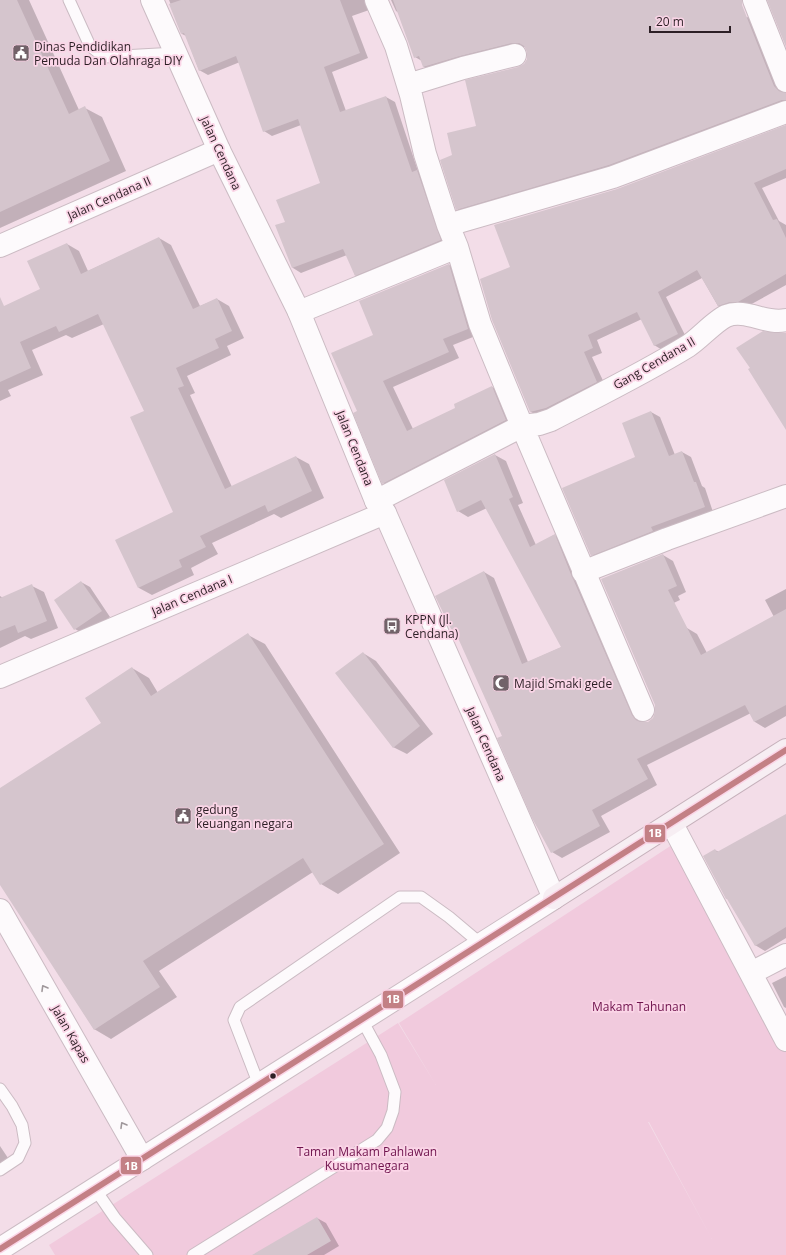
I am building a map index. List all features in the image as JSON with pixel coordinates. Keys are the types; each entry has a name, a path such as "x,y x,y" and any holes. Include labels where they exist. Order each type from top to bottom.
{"main road":[{"path":"554,898 786,750"}],"street":[{"name":"Jalan Cendana","path":"152,0 219,150 299,312 381,507 554,898"},
{"path":"376,0 396,46 412,95 425,154 448,226 457,247 480,324 583,572 643,710"},
{"path":"754,0 786,81"},
{"path":"408,85 463,68 516,55"},
{"path":"448,226 613,177 786,112"},
{"name":"Jalan Cendana II","path":"0,246 219,150"},
{"path":"299,312 457,247"},
{"name":"Gang Cendana II","path":"381,507 522,426 539,424 551,420 629,379 689,345 725,316 737,314 770,320 786,320"},
{"path":"583,572 667,539 786,496"},
{"name":"Jalan Cendana I","path":"0,677 381,507"},
{"path":"672,824 786,1040"},
{"path":"0,1249 554,898"},
{"name":"Jalan Kapas","path":"0,910 142,1159"},
{"path":"751,973 786,955"}],"lane":[{"path":"69,0 90,46 104,57 176,53"},
{"path":"259,1085 234,1020 240,1007 400,897 421,897 449,917 481,944"},
{"path":"192,1255 377,1140 387,1128 393,1111 395,1092 381,1055 362,1020"},
{"path":"0,1089 12,1106 22,1125 25,1143 18,1158 0,1170"},
{"path":"95,1189 115,1218 147,1255"}],"green space":[{"path":"678,841 786,1023 786,1255 55,1255 49,1245 398,1023 436,1085 399,1023","holes":["648,1122 649,1122 712,1239"]}],"building":[{"name":"Dinas Pendidikan Pemuda Dan Olahraga DIY","path":"0,0 17,0 69,114 85,106 110,161 0,212"},
{"path":"181,0 340,0 360,53 324,67 340,112 386,96 412,172 417,170 441,240 355,276 343,249 292,268 275,225 285,222 276,200 320,183 298,119 263,132 236,56 199,71 184,33 181,34 169,4"},
{"path":"393,0 742,0 742,5 774,86 779,91 786,93 786,100 782,100 609,165 456,210 440,160 452,155 447,133 476,126 465,80 518,67 524,64 527,59 527,52 524,46 519,43 512,43 423,67 419,56 414,58"},
{"path":"767,0 786,0 786,47"},
{"path":"786,125 786,169 754,183 773,220 777,219 786,238 786,274 738,302 730,302 718,306 697,270 658,292 678,334 654,346 637,312 588,335 593,348 584,352 597,382 546,408 530,412 492,320 480,279 510,267 494,225 617,189"},
{"path":"159,237 193,309 217,298 232,331 215,339 219,348 176,368 184,386 178,388 225,489 296,456 312,491 268,512 265,505 200,536 206,547 179,560 182,567 138,588 115,540 173,512 130,417 144,411 98,314 59,332 56,326 20,342 31,368 0,382 0,297 4,306 40,289 27,261 67,243 81,274"},
{"path":"449,264 468,329 443,339 449,352 383,381 407,431 455,408 454,404 492,386 506,420 382,484 353,413 357,411 331,353 373,335 359,301"},
{"path":"763,331 786,333 786,430 748,369 750,368 736,348"},
{"path":"651,411 669,456 682,451 705,507 651,527 653,531 591,556 562,488 635,457 622,423"},
{"path":"495,454 513,497 509,499 530,547 555,534 632,715 636,720 648,722 653,718 655,705 601,579 663,554 677,586 668,590 701,655 786,609 786,705 754,722 745,705 637,759 648,779 592,810 600,826 551,853 532,818 497,738 502,736 458,638 456,639 435,596 484,571 522,664 561,647 481,500 457,512 444,480"},
{"path":"81,581 102,611 74,630 54,600"},
{"path":"32,584 47,621 18,633 15,625 0,631 0,598"},
{"name":"gedung keuangan negara","path":"248,633 384,844 320,885 303,858 143,961 160,987 94,1030 0,885 0,788 101,723 85,698 132,667 151,696"},
{"path":"363,652 420,726 393,748 335,673"},
{"path":"786,814 786,927 755,946 726,899 703,856 715,849 717,852"},
{"path":"317,1217 331,1241 307,1255 252,1255"}],"transit line":[{"name":"1B","path":"0,1249 786,750"}],"place":[{"name":"Dinas Pendidikan Pemuda Dan Olahraga DIY","path":"21,53"},
{"name":"KPPN (Jl. Cendana)","path":"392,626"},
{"name":"Majid Smaki gede","path":"501,683"},
{"name":"gedung keuangan negara","path":"183,816"}],"park label":[{"name":"Makam Tahunan","path":"639,1006"},
{"name":"Taman Makam Pahlawan Kusumanegara","path":"367,1158"}]}
